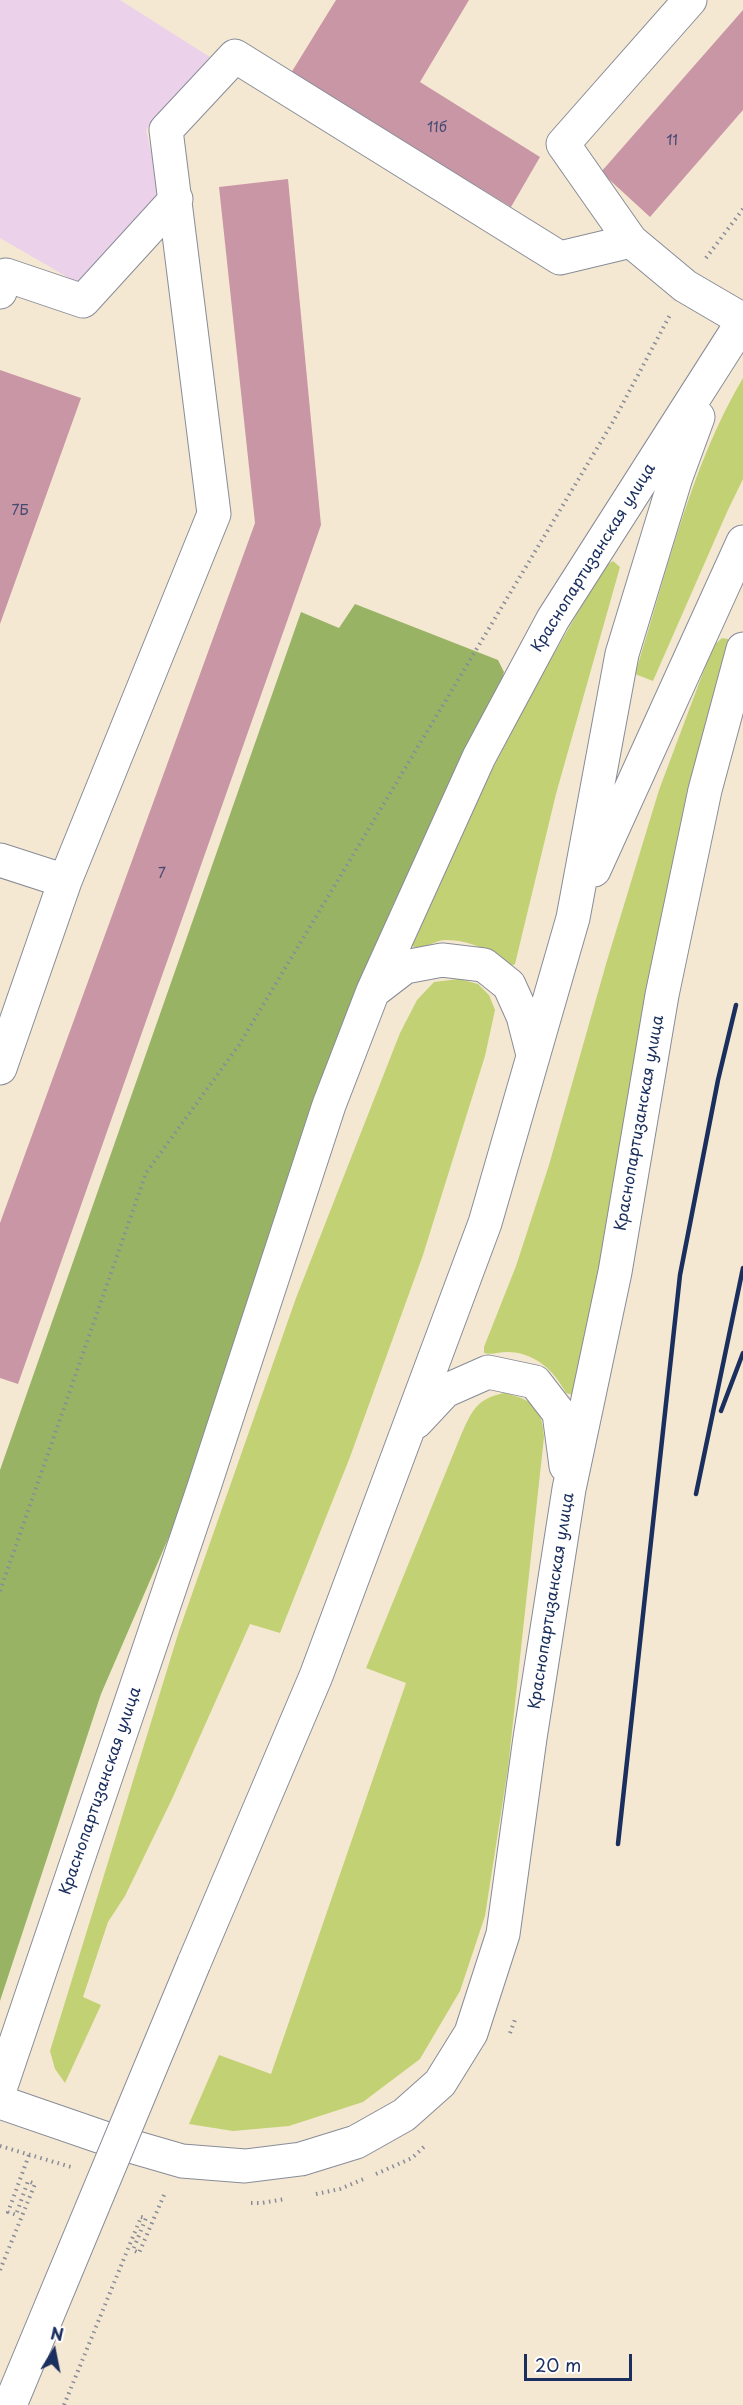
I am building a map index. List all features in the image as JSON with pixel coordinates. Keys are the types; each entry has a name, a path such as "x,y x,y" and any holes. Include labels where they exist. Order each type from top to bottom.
{"main road":[{"path":"690,0 563,144 631,241 685,286 743,320"},
{"path":"0,1068 65,881 214,514 166,130 235,56 560,258 631,241"},
{"path":"0,292 6,275 83,301 176,199"},
{"name":"Краснопартизанская улица","path":"0,2089 203,1490 329,1105 373,991 480,757 553,619 743,320"},
{"path":"10,2405 316,1677 485,1223 573,918 622,654 676,477 721,357"},
{"path":"573,918 743,542"},
{"name":"Краснопартизанская улица","path":"0,2102 113,2141 182,2161 245,2166 301,2159 356,2142 404,2115 440,2083 471,2033 503,1934 530,1738 569,1489 615,1272 669,961 705,790 743,649"},
{"path":"0,860 65,881"},
{"path":"373,991 405,967 442,960 484,965 508,985 523,1016 533,1055"},
{"path":"409,1430 445,1391 488,1372 535,1382 559,1413 569,1489"}],"path":[{"path":"0,1591 146,1173 239,1045 614,420"},
{"path":"0,2270 35,2184 27,2181 15,2215 8,2212 29,2154"},
{"path":"64,2405 141,2217 146,2218 133,2250 139,2253 164,2195"}],"shaded area":[{"path":"0,0 120,0 210,57 146,130 161,196 81,285 0,238"}],"green space":[{"path":"743,378 743,479 653,681 635,674 694,485 724,412"},
{"path":"613,561 620,567 556,794 515,964 511,966 488,951 463,942 445,940 418,948 413,947 409,944 445,861 536,685 604,567"},
{"path":"355,604 498,660 504,672 500,686 392,907 319,1102 187,1495 101,1694 0,2001 0,1470 301,612 339,628"},
{"path":"722,638 728,639 733,647 573,1395 566,1393 556,1377 534,1359 517,1353 484,1353 484,1347 516,1266 549,1165 606,964 659,790 713,646"},
{"path":"459,979 478,984 489,995 495,1010 485,1056 423,1255 350,1457 280,1633 250,1624 172,1799 125,1896 108,1922 83,1997 101,2005 65,2083 55,2069 50,2051 179,1631 296,1298 400,1033 417,1000 434,982"},
{"path":"504,1393 534,1406 541,1418 544,1437 508,1768 485,1916 460,1991 420,2059 363,2102 289,2126 233,2131 189,2124 219,2055 271,2074 406,1683 366,1668 468,1419 481,1403"}],"building":[{"path":"336,0 469,0 420,82 540,157 511,207 291,73"},
{"path":"743,10 743,110 650,217 601,172"},
{"path":"288,179 321,525 18,1384 0,1378 0,1223 255,523 219,187"},
{"path":"0,370 81,398 0,624"}],"railway":[{"path":"618,1844 680,1275 718,1080 736,1005"},
{"path":"696,1494 743,1268"},
{"path":"721,1411 743,1353"}]}
